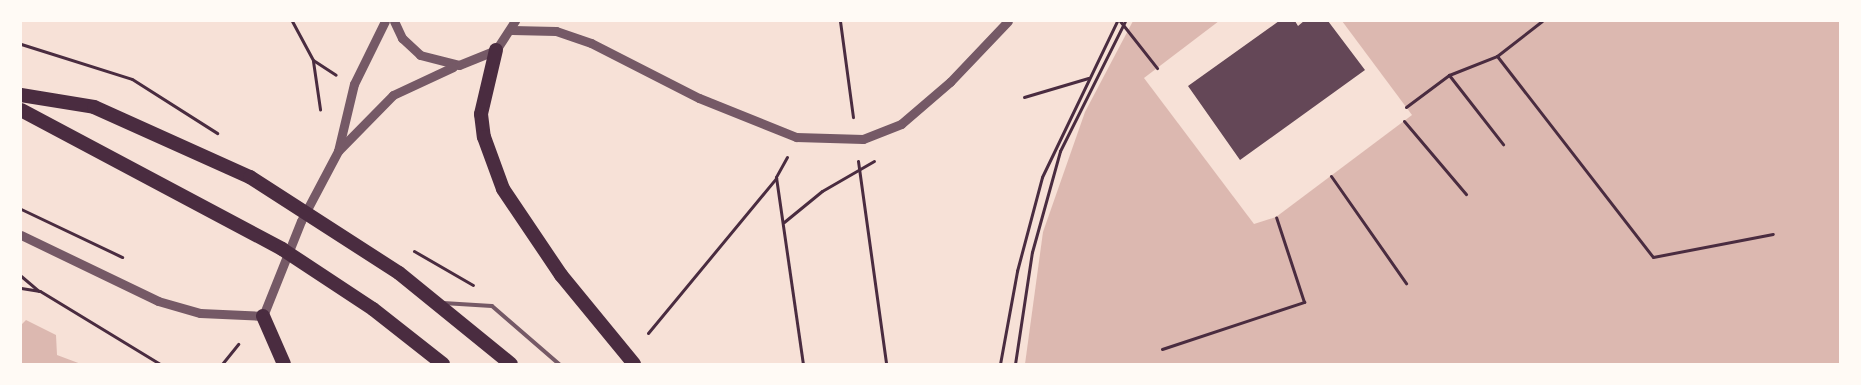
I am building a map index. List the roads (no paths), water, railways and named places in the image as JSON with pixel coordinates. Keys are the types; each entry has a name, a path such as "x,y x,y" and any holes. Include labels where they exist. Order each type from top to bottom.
{"highway":[{"path":"496,50 481,114 484,136 503,189 561,275 634,364"},
{"path":"21,95 94,107 219,162 327,223 437,302 510,364"},
{"path":"21,110 79,144 198,201 373,308 443,364"},
{"path":"263,316 284,364"}],"street":[{"path":"21,235 158,301 200,313 263,316 301,221 338,151 354,84 385,21"},
{"path":"394,21 402,38 420,55 459,65"},
{"path":"338,151 393,95 496,50 514,26 556,31 591,43 699,98 796,137 863,139 901,124 950,82 1008,21"}],"lane":[{"path":"437,302 492,306 559,364"}]}
